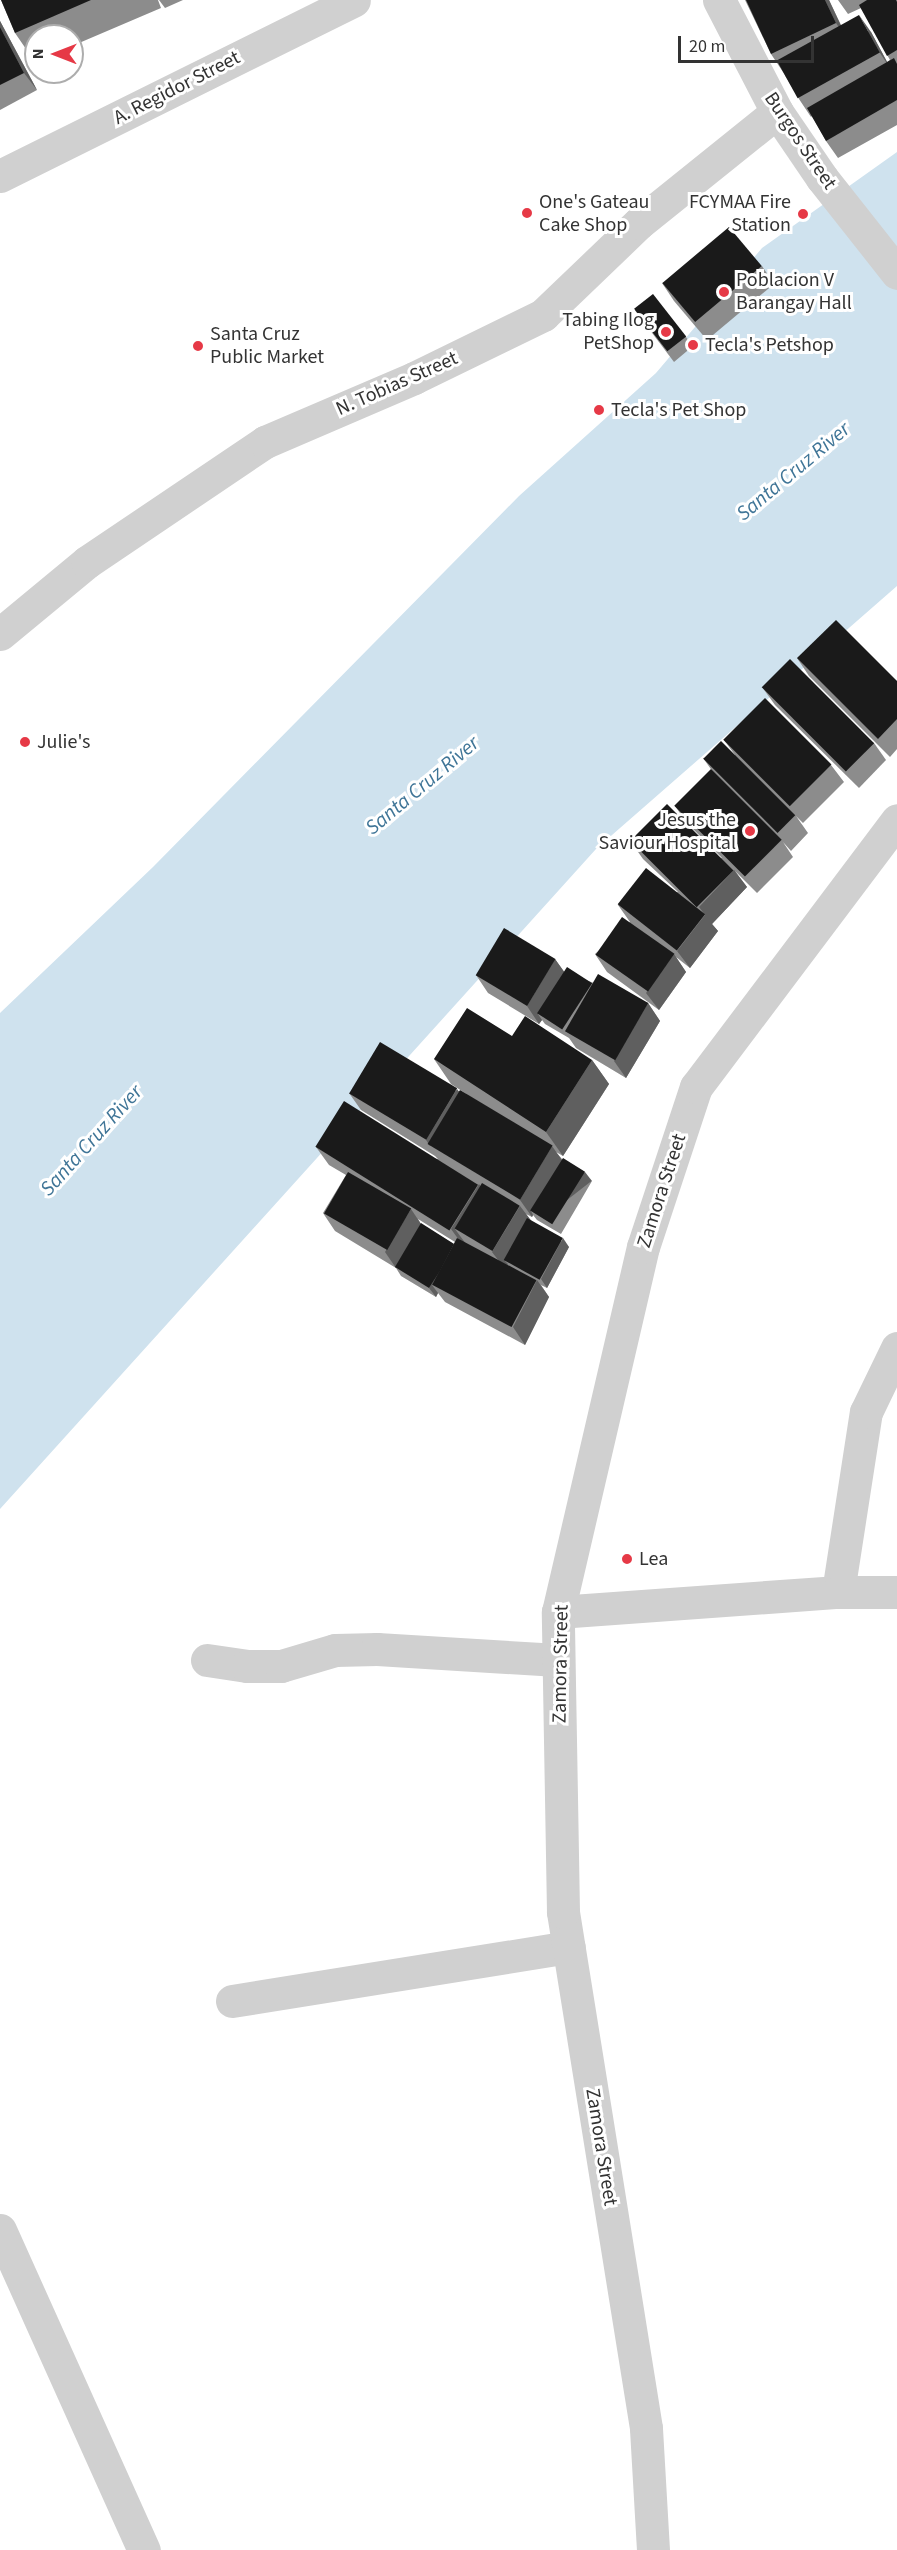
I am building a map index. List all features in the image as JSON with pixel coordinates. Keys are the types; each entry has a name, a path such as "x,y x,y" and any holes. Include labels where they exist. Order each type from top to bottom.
{"street":[{"name":"A. Regidor Street","path":"0,176 322,7 354,0"},
{"name":"Burgos Street","path":"719,0 777,112 822,178 897,273"},
{"name":"N. Tobias Street","path":"0,634 87,562 265,442 414,378 543,315 639,223 777,112"},
{"name":"Zamora Street","path":"653,2550 646,2428 563,1912 558,1612 643,1247 696,1087 897,820"},
{"path":"838,1592 866,1412 897,1348"},
{"path":"558,1612 838,1592 897,1592"},
{"path":"207,1660 248,1666 281,1666 335,1650 377,1649 558,1660"},
{"path":"231,2001 569,1947"},
{"path":"0,2230 144,2550"}],"water":[{"name":"Santa Cruz River","path":"897,152 897,586 596,849 0,1509 0,1013 153,867 519,496 656,373 762,248"}],"building":[{"path":"1,0 91,0 36,24 24,24 24,29 15,33"},
{"path":"746,0 825,0 836,23 771,54"},
{"path":"867,0 896,0 897,2 897,50 887,56 859,5"},
{"path":"859,15 880,53 798,98 777,61"},
{"path":"0,27 24,73 0,85"},
{"path":"894,58 897,64 897,100 826,141 807,108"},
{"path":"729,227 762,266 695,322 662,283"},
{"name":"Tabing Ilog PetShop","path":"653,294 686,337 667,351 634,309"},
{"path":"836,620 897,681 897,719 878,739 797,658"},
{"path":"790,659 874,743 846,771 762,687"},
{"path":"765,698 831,764 790,806 723,740"},
{"path":"721,741 795,815 778,833 703,759"},
{"path":"711,769 782,840 745,876 674,806"},
{"path":"667,804 733,870 697,907 630,841"},
{"path":"646,868 705,914 677,950 618,904"},
{"path":"622,917 674,954 648,991 596,955"},
{"path":"504,928 555,959 527,1006 476,975"},
{"path":"567,967 592,983 562,1029 537,1013"},
{"path":"598,974 648,1003 615,1060 565,1031"},
{"path":"467,1008 512,1036 525,1016 592,1060 546,1132 434,1059"},
{"path":"380,1042 457,1088 426,1140 349,1093"},
{"path":"460,1090 553,1146 520,1200 428,1144"},
{"path":"344,1101 478,1185 449,1231 315,1147"},
{"path":"563,1158 585,1172 552,1224 530,1211"},
{"path":"348,1172 411,1208 387,1250 324,1214"},
{"path":"482,1183 520,1206 492,1251 455,1228"},
{"path":"527,1218 563,1238 540,1280 504,1260"},
{"path":"421,1223 454,1244 429,1288 395,1267"},
{"path":"457,1238 536,1280 512,1327 432,1285"}],"place":[{"name":"One's Gateau Cake Shop","path":"527,213"},
{"name":"FCYMAA Fire Station","path":"803,214"},
{"name":"Poblacion V Barangay Hall","path":"724,292"},
{"name":"Tabing Ilog PetShop","path":"666,332"},
{"name":"Tecla's Petshop","path":"693,345"},
{"name":"Santa Cruz Public Market","path":"198,346"},
{"name":"Tecla's Pet Shop","path":"599,410"},
{"name":"Julie's","path":"25,742"},
{"name":"Jesus the Saviour Hospital","path":"750,831"},
{"name":"Lea","path":"627,1559"}]}
